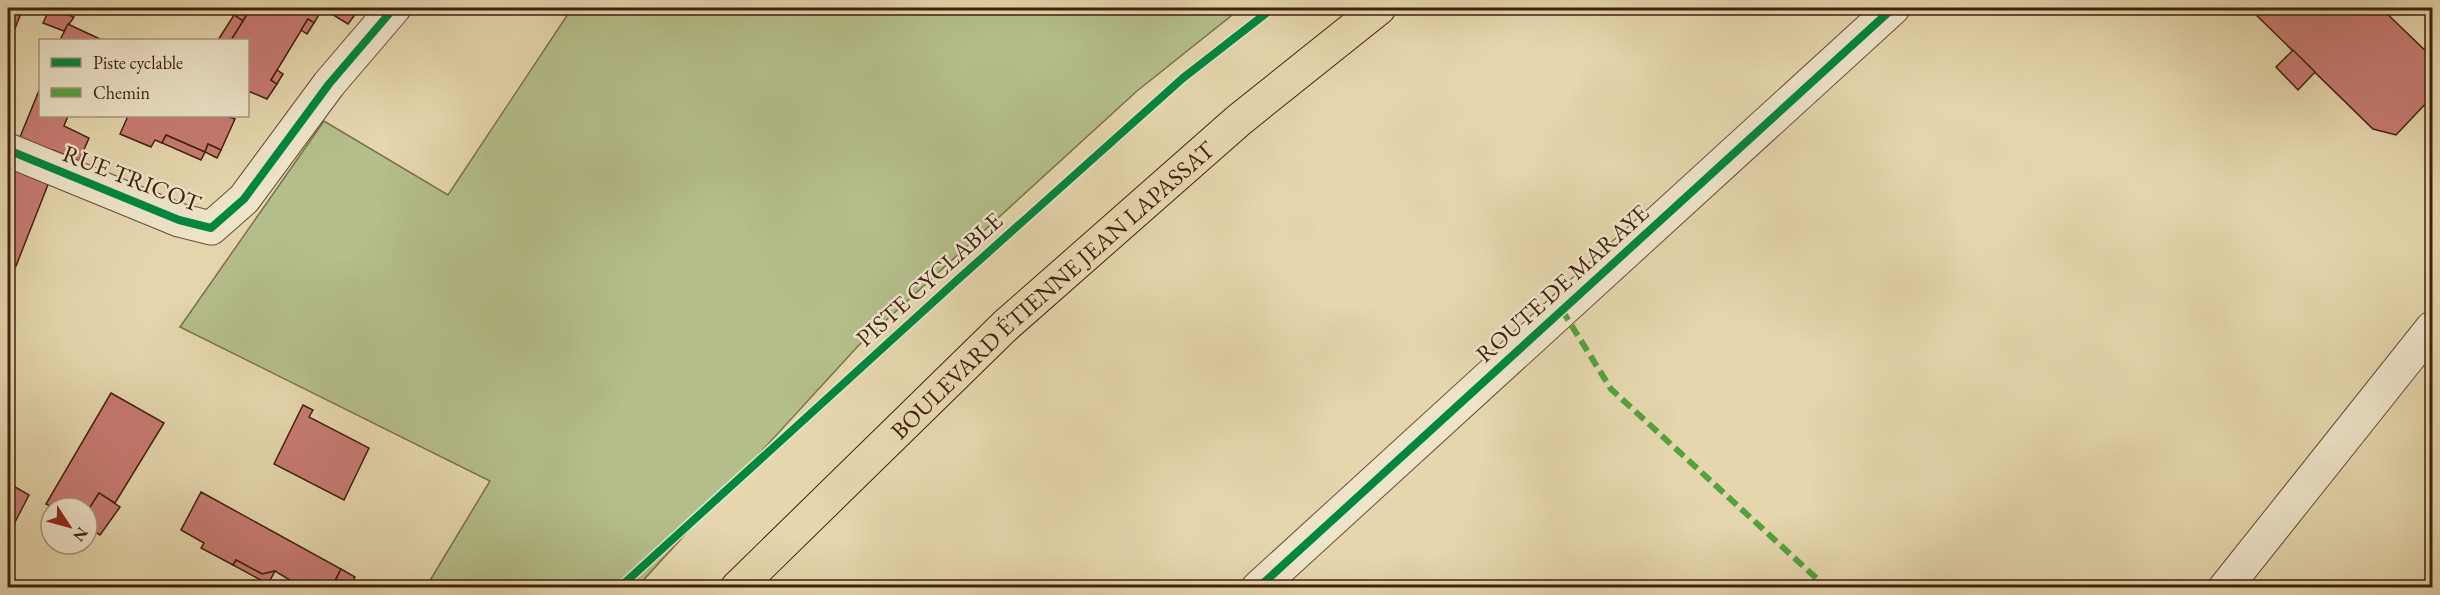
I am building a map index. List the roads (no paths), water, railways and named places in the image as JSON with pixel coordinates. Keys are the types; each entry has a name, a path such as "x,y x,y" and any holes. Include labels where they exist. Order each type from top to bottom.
{"main road":[{"name":"BOULEVARD ÉTIENNE JEAN LAPASSAT","path":"737,588 1005,326 1239,120 1379,8"}],"street":[{"name":"RUE TRICOT","path":"8,150 174,218 211,228 244,199 329,84 394,8"},
{"name":"ROUTE DE MARAYE","path":"1258,588 1893,8"},
{"path":"2225,588 2433,328"}]}
